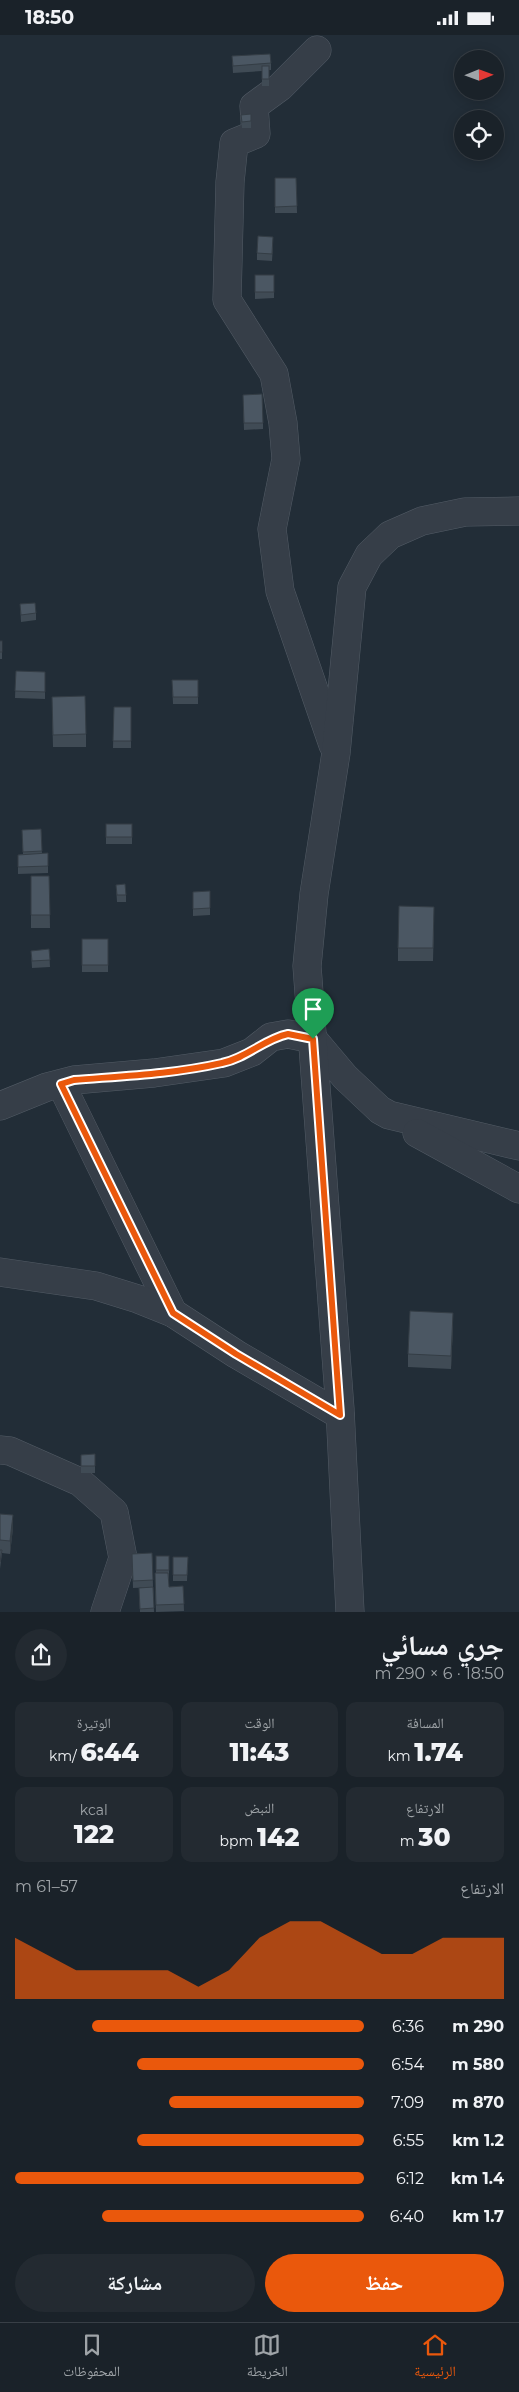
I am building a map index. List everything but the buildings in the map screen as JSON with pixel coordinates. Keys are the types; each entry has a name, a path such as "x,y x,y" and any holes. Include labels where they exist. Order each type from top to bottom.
{"street":[{"path":"318,50 280,87 254,106 256,134 234,143 230,182 227,300 274,374 283,423 286,459 272,529 280,591 336,753"},
{"path":"350,1612 340,1415 307,966 314,894 336,753 352,587 369,555 390,535 422,521 465,512 519,511"},
{"path":"0,1106 74,1080 154,1073 224,1063 252,1052 271,1037 288,1034 313,1039 345,1077 389,1115 519,1146"},
{"path":"61,1084 173,1313"},
{"path":"399,1118 411,1130 519,1189"},
{"path":"0,1272 96,1286 138,1299 173,1313 236,1354 340,1415"},
{"path":"0,1450 10,1451 80,1482 114,1512 123,1558 105,1612"}],"route":[{"path":"288,1034 313,1039 340,1415 236,1354 173,1313 61,1084 74,1080 154,1073 224,1063 252,1052 271,1037 288,1034"}]}
